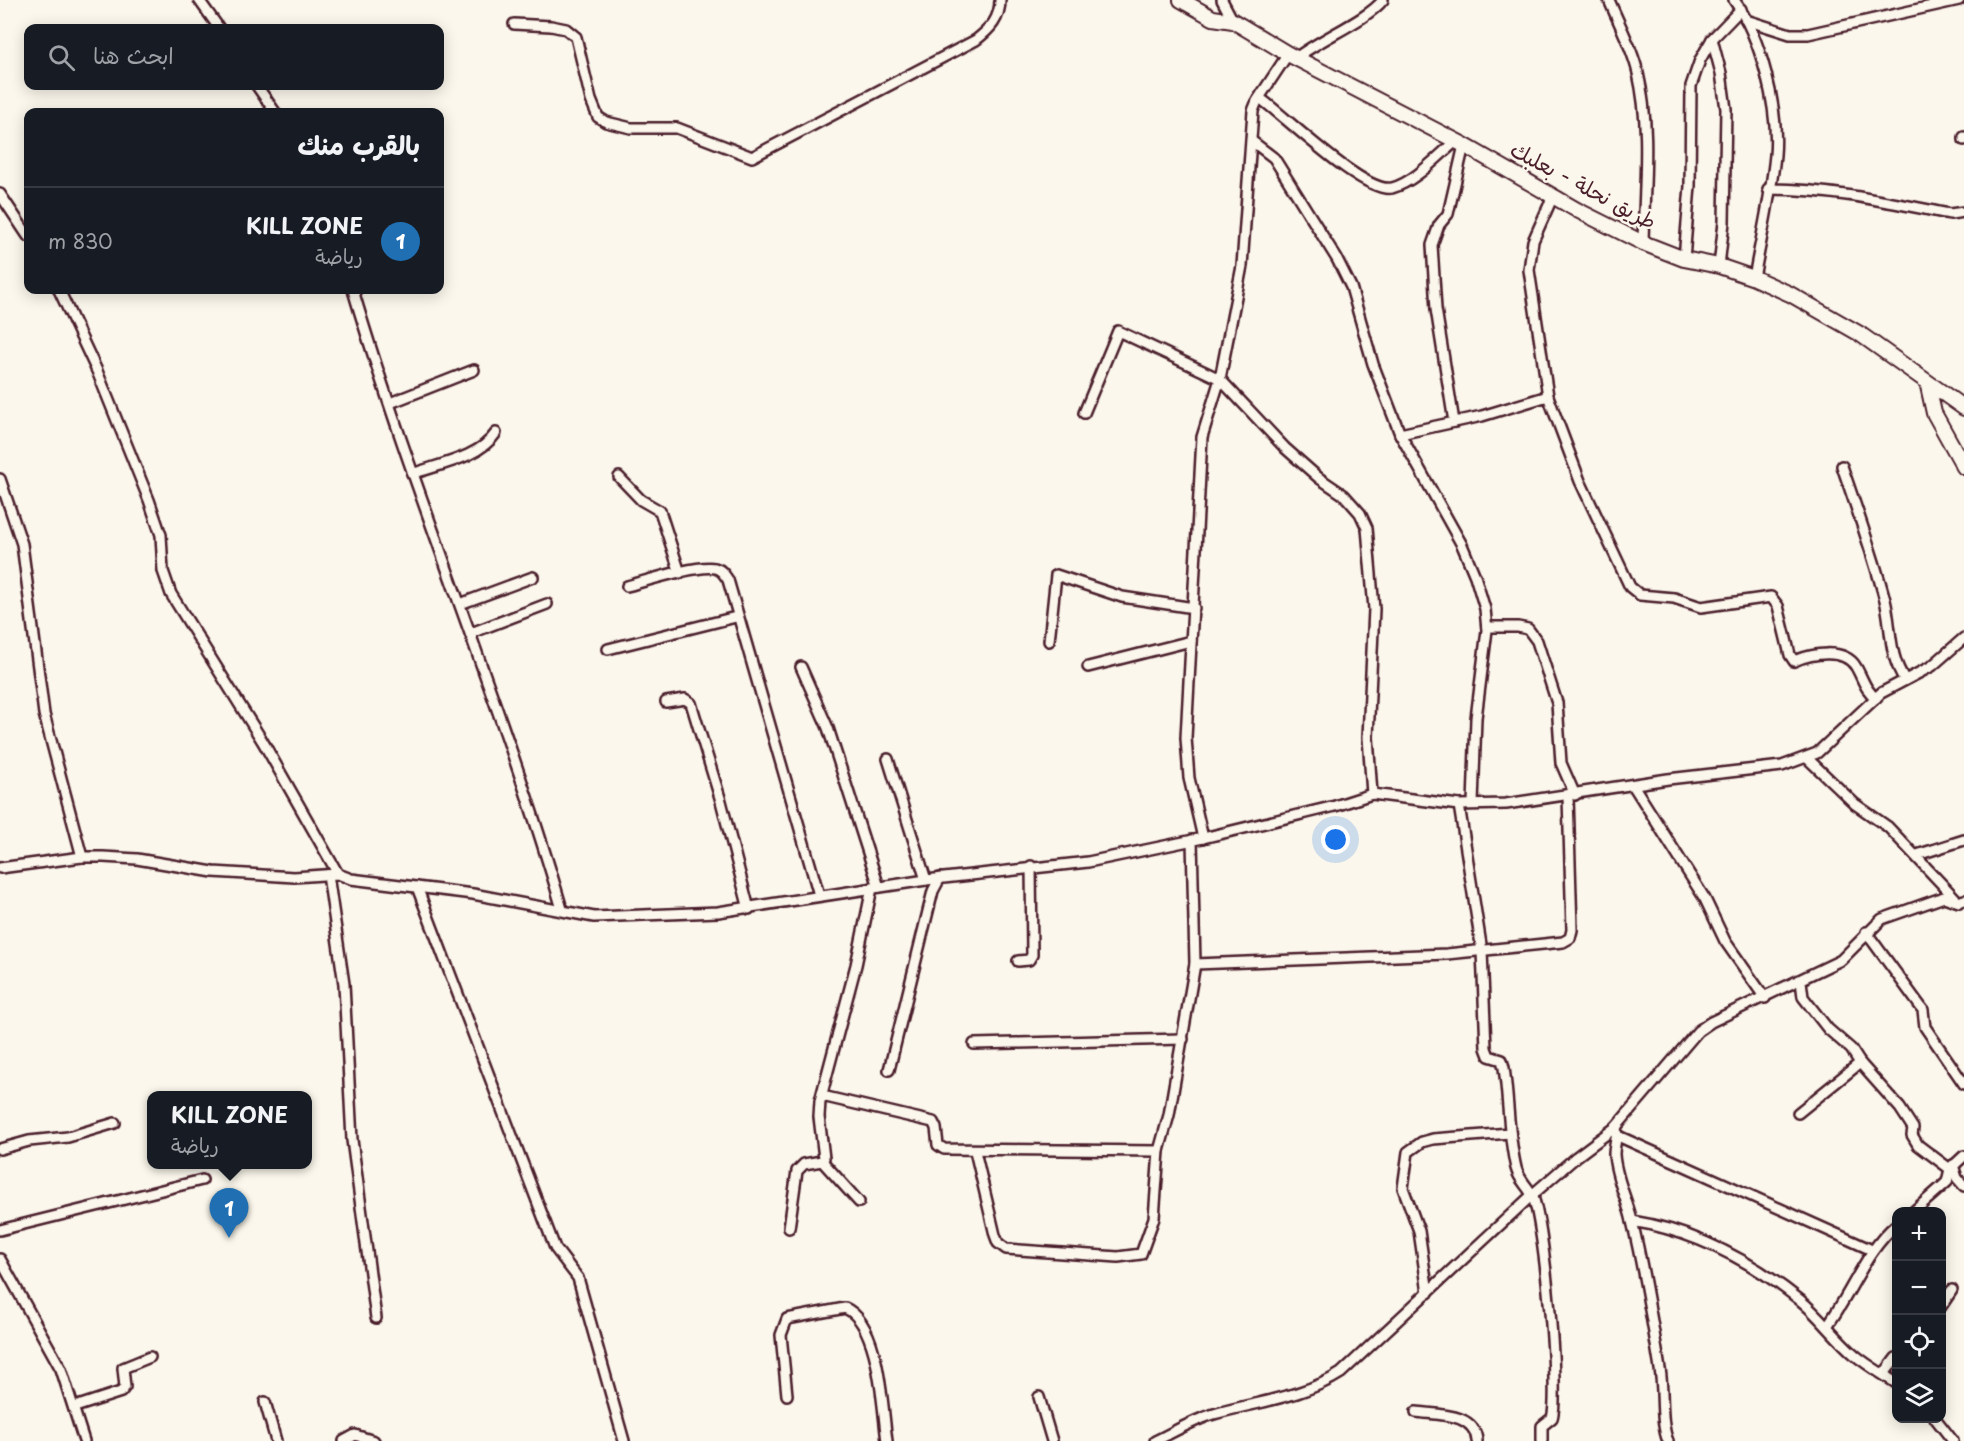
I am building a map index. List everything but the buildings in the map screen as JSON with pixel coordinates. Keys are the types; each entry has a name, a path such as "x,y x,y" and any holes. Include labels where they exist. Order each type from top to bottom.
{"street":[{"path":"199,0 216,24"},
{"path":"514,24 566,29 576,37 591,100 598,117 606,122 631,128 676,128 752,157 976,40 993,26 1000,8 1000,0"},
{"name":"طريق نحلة - بعلبك","path":"1181,0 1213,18 1233,21 1292,56 1460,143 1553,196 1643,243 1684,259 1719,266 1754,278 1790,294 1860,334 1928,386 1964,408"},
{"path":"1222,0 1233,21"},
{"path":"1203,838 1187,759 1202,437 1220,379 1242,266 1253,142 1253,111 1257,100 1292,56 1375,9 1383,0"},
{"path":"1610,0 1638,72 1644,104 1643,243"},
{"path":"1734,0 1746,20 1767,79 1774,117 1775,154 1754,278"},
{"path":"1746,20 1790,34 1808,34 1959,0"},
{"path":"1684,259 1690,186 1691,86 1700,60 1712,39 1741,9"},
{"path":"1712,39 1721,73 1726,109 1724,222 1719,266"},
{"path":"260,90 272,108"},
{"path":"1260,99 1313,144 1379,187 1399,185 1460,143"},
{"path":"1253,142 1274,158 1337,259 1351,287 1373,364 1400,434 1462,545 1475,576 1487,627 1476,718 1473,804"},
{"path":"1454,422 1436,309 1432,245 1438,225 1448,214 1460,143"},
{"path":"1768,189 1806,189 1848,194 1950,214 1964,212"},
{"path":"0,194 24,230"},
{"path":"1553,196 1533,241 1529,270 1548,396 1580,481 1634,592 1640,595 1674,598 1701,607 1771,597 1778,606 1790,656 1794,661 1814,653 1850,661 1867,692 1876,698"},
{"path":"61,294 97,371 149,500 161,535 163,571 171,594 263,742 333,875 344,984 352,1140 376,1318"},
{"path":"354,294 412,474 471,633 545,853 561,909"},
{"path":"1084,413 1118,331 1220,379 1285,448 1353,503 1367,528 1374,609 1368,737 1372,794"},
{"path":"390,403 474,370"},
{"path":"1928,386 1934,413 1964,467"},
{"path":"1400,434 1454,422 1548,396"},
{"path":"412,474 473,452 490,442 496,433"},
{"path":"1842,466 1884,596 1891,629 1891,652 1905,680"},
{"path":"619,477 640,500 660,511 680,573"},
{"path":"0,479 22,544 44,714 82,857"},
{"path":"627,586 709,567 723,572 728,580 736,617 819,895"},
{"path":"1048,641 1056,575 1122,597 1194,608"},
{"path":"460,604 533,577"},
{"path":"471,633 548,604"},
{"path":"608,649 736,617"},
{"path":"1195,964 1482,951 1556,944 1570,938 1572,930 1571,796 1561,763 1557,704 1537,641 1528,629 1487,627"},
{"path":"0,868 82,857 137,859 213,872 294,877 333,875 561,909 594,917 750,909 819,895 940,878 1031,866 1088,862 1203,838 1335,806 1372,794 1459,805 1506,804 1782,766 1807,758 1836,737 1876,698 1932,666 1964,638"},
{"path":"1088,667 1191,641"},
{"path":"801,667 828,728 875,888 822,1096 819,1118 822,1161 859,1202"},
{"path":"666,702 685,699 691,704 721,801 750,909"},
{"path":"1807,758 1855,804 1888,827 1962,901"},
{"path":"888,759 926,880"},
{"path":"1633,785 1705,899 1725,941 1765,998"},
{"path":"1459,805 1482,951 1486,1048 1489,1056 1502,1060 1516,1169 1532,1195 1541,1242 1552,1337 1554,1415 1542,1426 1542,1441"},
{"path":"975,1151 995,1235 1006,1249 1118,1257 1140,1254 1146,1245 1154,1218 1159,1151 1169,1115 1195,964 1192,840"},
{"path":"1917,855 1964,840"},
{"path":"1018,961 1029,960 1032,955 1031,866"},
{"path":"889,1070 933,891 940,878"},
{"path":"417,887 555,1248 578,1278 624,1441"},
{"path":"1155,1441 1210,1415 1328,1382 1341,1373 1532,1195 1576,1157 1617,1131 1698,1031 1711,1022 1841,960 1866,932 1882,919 1944,897 1962,901"},
{"path":"1866,932 1923,1010 1925,1027 1964,1084"},
{"path":"1801,981 1803,997 1828,1029 1851,1049 1860,1063 1900,1108 1913,1128 1912,1135 1918,1145 1952,1167 1964,1186"},
{"path":"974,1044 1183,1040"},
{"path":"1798,1113 1860,1063"},
{"path":"822,1096 933,1122 940,1148 975,1151 1159,1151"},
{"path":"0,1149 29,1141 68,1137 116,1123"},
{"path":"1617,1131 1614,1153 1632,1221 1664,1393 1665,1417 1662,1427 1668,1441"},
{"path":"1617,1131 1872,1250"},
{"path":"1428,1293 1419,1230 1403,1188 1408,1152 1422,1142 1433,1139 1510,1133"},
{"path":"1919,1207 1947,1182 1952,1167 1964,1156"},
{"path":"789,1228 797,1171 804,1164 822,1161"},
{"path":"0,1230 202,1180"},
{"path":"1632,1221 1667,1227 1696,1237 1735,1256 1801,1300 1854,1354 1892,1380"},
{"path":"1827,1326 1846,1301 1872,1250 1892,1229"},
{"path":"0,1259 61,1369 84,1441"},
{"path":"1946,1298 1952,1290"},
{"path":"787,1395 781,1335 787,1319 844,1308 853,1311 859,1316 865,1330 878,1370 887,1441"},
{"path":"75,1407 121,1392 125,1386 123,1368 150,1357"},
{"path":"1884,1374 1892,1363"},
{"path":"1039,1397 1052,1441"},
{"path":"265,1402 276,1441"},
{"path":"1416,1412 1451,1416 1467,1421 1475,1431 1477,1441"},
{"path":"1938,1423 1953,1441"},
{"path":"344,1441 355,1435 374,1441"}],"place":[{"name":"KILL ZONE","path":"229,1238"}]}
